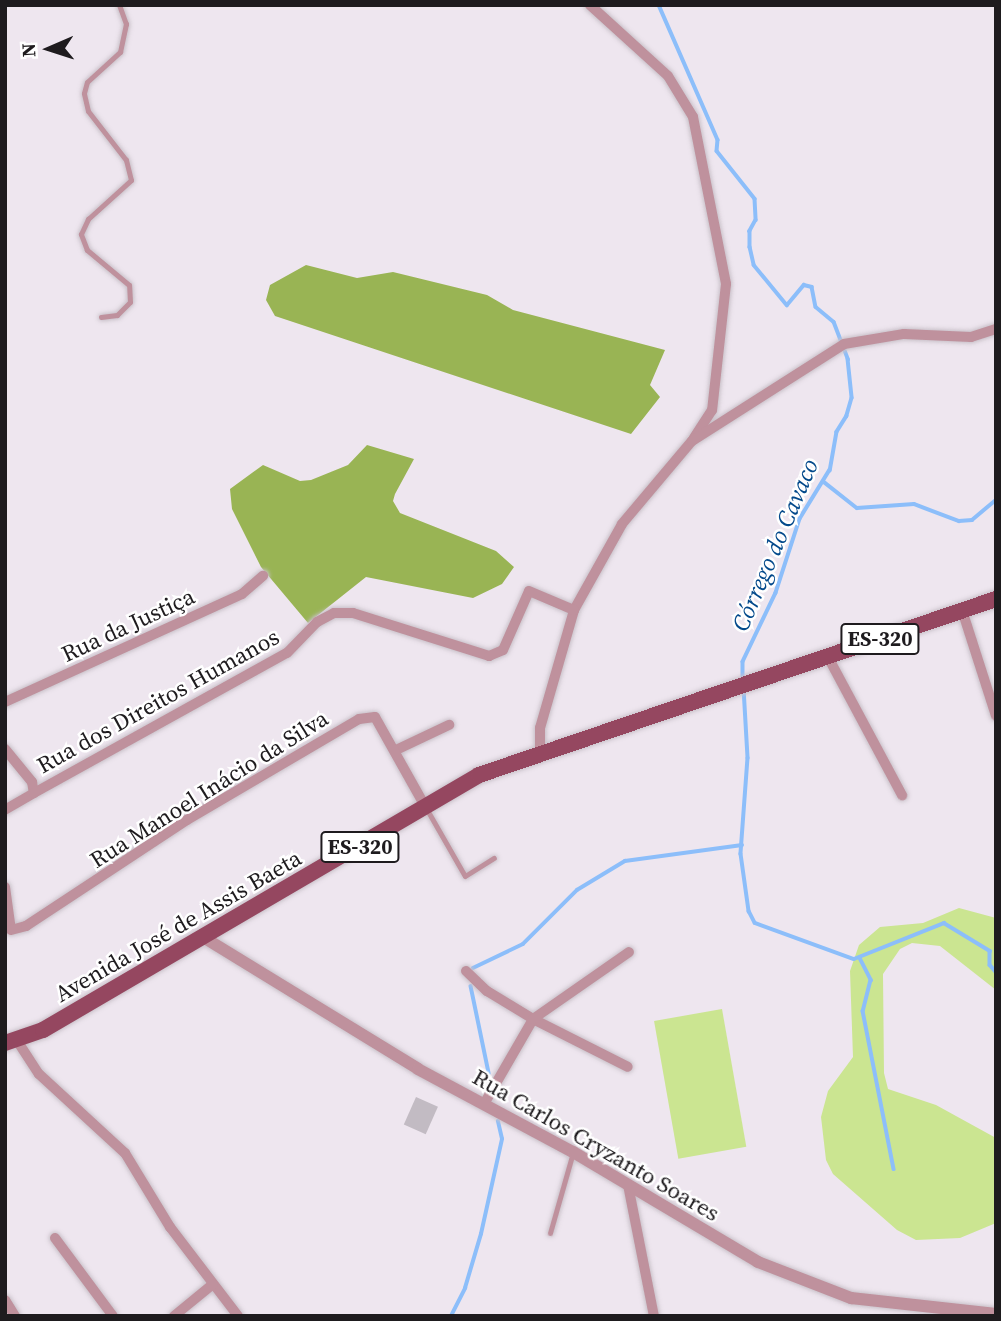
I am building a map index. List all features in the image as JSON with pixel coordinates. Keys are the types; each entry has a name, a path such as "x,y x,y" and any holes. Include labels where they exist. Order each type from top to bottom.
{"main road":[{"name":"Avenida José de Assis Baeta","path":"12,1042 203,937 480,775 540,752 996,599"}],"street":[{"path":"540,752 540,729 574,610 622,524 692,441 712,410 726,284 693,117 668,76 590,5"},
{"path":"692,441 844,344 904,334 971,337 996,329"},
{"name":"Rua da Justiça","path":"5,702 242,594 263,576"},
{"name":"Rua dos Direitos Humanos","path":"34,793 287,653 317,622 334,613 353,613 489,656 503,650 528,591 574,610"},
{"path":"962,610 996,716"},
{"path":"828,657 901,795"},
{"name":"Rua Manoel Inácio da Silva","path":"5,887 11,930 26,926 187,820 359,719 376,717 426,808"},
{"path":"396,750 449,725"},
{"path":"5,750 32,782 34,793 5,810"},
{"name":"Rua Carlos Cryzanto Soares","path":"203,937 241,965 573,1153 758,1262 851,1298 996,1314"},
{"path":"484,1104 533,1019 629,952"},
{"path":"466,971 486,991 533,1019 628,1067"},
{"path":"12,1042 39,1074 131,1161 213,1284 238,1316"},
{"path":"628,1185 654,1316"},
{"path":"55,1238 113,1316"},
{"path":"174,1316 213,1284"},
{"path":"5,1300 15,1316"}],"lane":[{"path":"102,317 117,315 130,302 129,285 87,250 81,234 88,219 131,180 126,160 88,111 84,93 87,82 120,52 126,24 119,5"},
{"path":"426,808 465,876 494,858"},
{"path":"550,1233 573,1153"}],"green space":[{"path":"306,265 357,278 393,272 487,295 513,310 665,350 650,385 660,397 631,434 275,316 266,300 270,285"},
{"path":"367,445 414,459 393,501 400,513 496,551 514,567 502,584 473,598 366,577 308,623 261,567 232,509 230,489 263,465 300,481 311,480 348,465"},
{"path":"959,908 996,918 996,990 940,946 912,943 900,949 883,974 884,1073 888,1089 936,1105 996,1138 996,1223 960,1238 916,1240 897,1230 833,1174 826,1160 821,1117 828,1091 853,1057 850,971 859,945 880,927 923,923"},
{"path":"722,1009 746,1147 678,1159 654,1021"}],"building":[{"path":"416,1097 438,1107 426,1134 404,1124"}],"waterway":[{"name":"Córrego do Cavaco","path":"659,5 718,140 717,151 755,199 756,220 750,231 754,265 787,305 804,285 812,287 816,307 834,322 848,359 852,398 847,416 837,432 830,470 800,519 776,593 743,662 743,681"},
{"path":"824,482 857,508 914,504 959,521 972,520 996,500"},
{"name":"Córrego do Cavaco","path":"744,688 748,758 741,854 749,911 755,923 854,959 944,923 990,951 990,965 996,972"},
{"path":"473,968 523,944 577,890 625,861 742,845"},
{"path":"860,958 871,980 863,1011 894,1169"},
{"path":"471,986 489,1073"},
{"path":"451,1316 465,1288 481,1234 502,1139 498,1121"}]}
